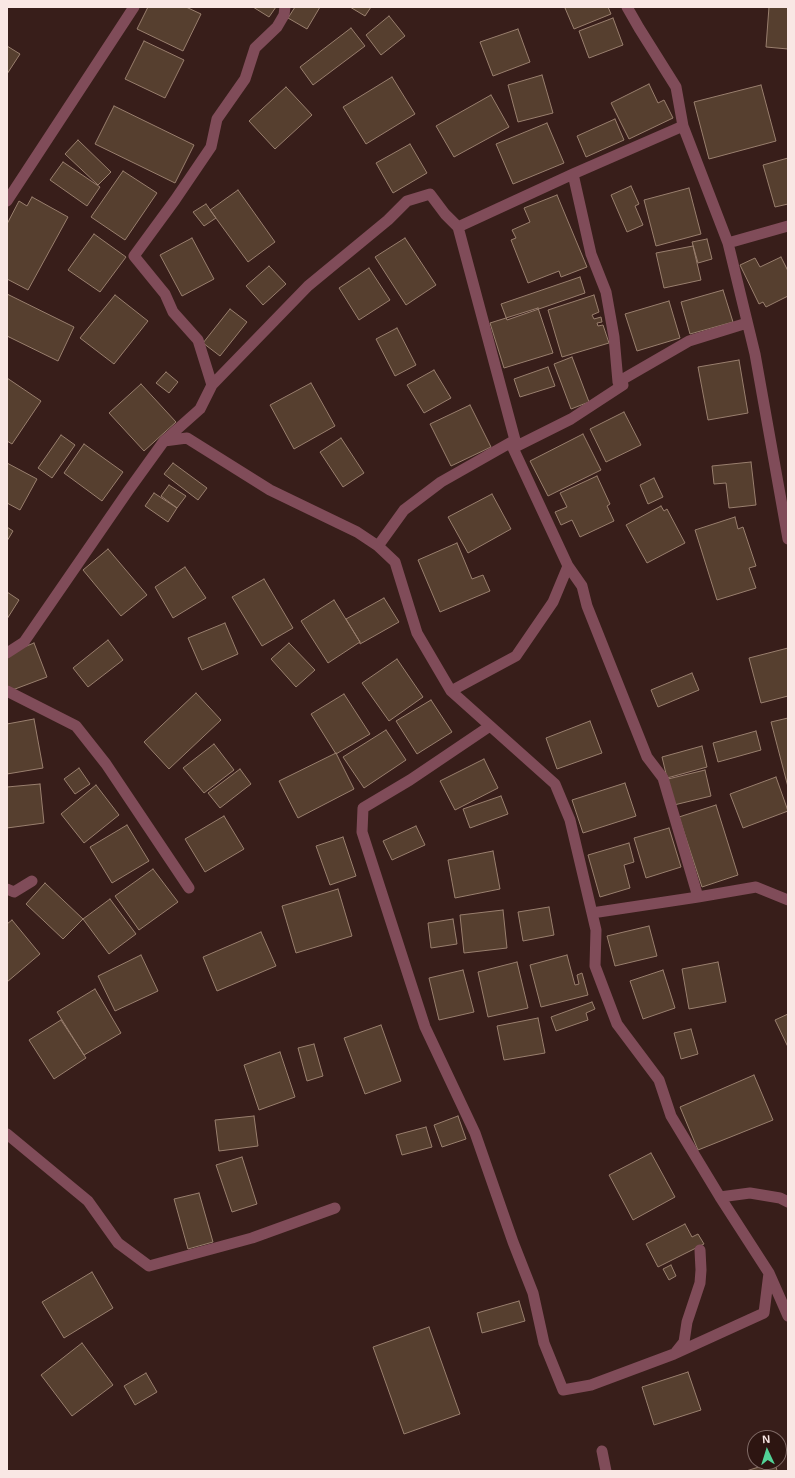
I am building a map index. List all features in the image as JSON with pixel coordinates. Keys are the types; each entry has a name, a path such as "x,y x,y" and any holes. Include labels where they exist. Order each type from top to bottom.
{"street":[{"path":"7,201 134,7"},
{"path":"212,385 198,340 173,312 165,294 134,256 211,147 217,119 245,79 255,48 277,27 284,15 285,7"},
{"path":"640,7 628,8 676,86 683,126 728,243 755,354 788,539"},
{"path":"458,227 573,174 683,126"},
{"path":"573,174 591,254 606,292 614,337 618,382"},
{"path":"7,653 24,642 164,441 200,409 212,385 308,286 388,220 407,201 430,194 445,214 458,227 514,444 568,566 582,586 587,606 647,757 663,778 698,898"},
{"path":"728,243 788,226"},
{"path":"618,382 689,341 747,323"},
{"path":"378,546 404,510 441,482 514,444 571,419 623,385 618,382"},
{"path":"164,441 187,438 270,490 357,532 378,546 395,562 417,633 451,691 555,784 570,820 596,930 595,966 617,1024 659,1080 671,1116 720,1197 769,1273 788,1316"},
{"path":"451,691 516,656 553,602 568,566"},
{"path":"7,691 76,726 106,764 189,888"},
{"path":"490,726 410,780 363,808 362,832 424,1027 475,1133 513,1242 533,1293 544,1343 563,1390 591,1385 674,1354 764,1313 769,1273"},
{"path":"7,889 14,892 32,880"},
{"path":"592,913 698,898 756,887 788,900"},
{"path":"7,1134 88,1201 118,1243 149,1266 252,1238 335,1208"},
{"path":"720,1197 750,1193 780,1198 788,1202"},
{"path":"674,1354 684,1342 687,1322 700,1283 700,1250"},
{"path":"602,1451 606,1471"}],"building":[{"path":"148,7 186,7 201,14 183,51 137,29"},
{"path":"253,7 276,7 269,17"},
{"path":"295,7 320,7 307,29 288,18"},
{"path":"350,7 371,7 365,16"},
{"path":"608,7 611,14 574,29 565,8"},
{"path":"769,7 788,7 788,49 766,47"},
{"path":"389,16 405,36 381,55 366,35"},
{"path":"613,18 623,45 589,58 579,31"},
{"path":"351,28 365,46 313,85 300,67"},
{"path":"518,29 530,62 493,76 480,42"},
{"path":"144,41 184,60 165,98 125,79"},
{"path":"7,46 20,54 7,74"},
{"path":"542,75 553,113 518,122 508,85"},
{"path":"392,77 415,114 366,144 343,107"},
{"path":"649,84 658,103 664,100 673,118 629,139 611,103"},
{"path":"761,85 776,141 709,159 694,102"},
{"path":"286,87 312,115 275,149 249,121"},
{"path":"491,95 509,127 454,157 436,126"},
{"path":"114,106 194,145 175,183 95,144"},
{"path":"615,119 624,140 586,157 577,136"},
{"path":"547,123 564,163 513,184 496,144"},
{"path":"78,140 111,172 98,185 65,154"},
{"path":"410,144 427,173 393,193 376,163"},
{"path":"788,158 788,204 775,207 763,165"},
{"path":"63,162 100,187 87,206 50,180"},
{"path":"123,171 157,193 125,240 91,217"},
{"path":"631,186 639,204 635,206 643,225 627,232 611,195"},
{"path":"689,188 701,234 656,246 644,200"},
{"path":"238,190 275,242 248,262 210,210"},
{"path":"557,195 587,267 561,277 559,271 528,283 511,240 516,238 512,230 530,222 524,208"},
{"path":"32,197 68,217 28,290 7,279 7,224 19,201 27,206"},
{"path":"206,204 216,218 204,226 193,212"},
{"path":"94,234 126,257 100,292 68,270"},
{"path":"192,238 214,279 182,296 160,255"},
{"path":"405,238 436,285 406,305 375,257"},
{"path":"707,239 712,259 698,263 692,242"},
{"path":"693,246 701,280 664,288 656,253"},
{"path":"781,257 788,271 788,296 766,307 763,302 759,304 740,265 755,258 760,267"},
{"path":"269,266 286,284 263,305 246,286"},
{"path":"369,268 390,300 359,320 339,288"},
{"path":"580,277 585,293 507,320 501,304"},
{"path":"723,290 733,322 690,334 681,302"},
{"path":"7,294 74,327 58,361 7,336"},
{"path":"115,295 148,321 114,364 80,338"},
{"path":"594,295 599,312 592,315 594,319 601,317 602,322 597,323 598,326 603,325 609,343 562,357 548,310"},
{"path":"669,301 680,338 637,351 625,314"},
{"path":"538,308 553,353 504,368 490,323"},
{"path":"230,309 247,322 220,356 203,343"},
{"path":"397,328 416,365 395,376 376,339"},
{"path":"572,357 589,402 571,409 554,364"},
{"path":"739,360 748,413 708,420 698,367"},
{"path":"548,367 555,386 520,397 514,379"},
{"path":"434,370 451,398 424,413 407,385"},
{"path":"166,372 178,382 169,393 156,383"},
{"path":"7,378 41,401 12,444 7,441"},
{"path":"311,383 335,426 294,449 270,405"},
{"path":"141,384 176,422 144,451 109,413"},
{"path":"470,405 491,447 451,466 430,424"},
{"path":"624,412 641,445 606,462 590,429"},
{"path":"583,434 601,470 548,496 530,461"},
{"path":"61,435 75,445 52,478 38,468"},
{"path":"341,438 364,473 343,487 320,452"},
{"path":"84,444 123,472 102,501 64,473"},
{"path":"751,462 756,505 729,508 726,483 714,484 712,466"},
{"path":"7,463 37,479 20,510 7,503"},
{"path":"173,463 207,488 198,500 164,474"},
{"path":"597,476 610,504 607,506 614,521 580,537 572,520 561,525 555,512 567,507 560,493"},
{"path":"654,478 663,497 648,504 640,485"},
{"path":"169,485 186,496 177,508 161,496"},
{"path":"154,493 177,508 168,522 145,506"},
{"path":"492,494 511,529 468,553 448,517"},
{"path":"661,506 664,511 667,509 685,543 647,563 626,525"},
{"path":"735,517 738,529 743,527 756,566 749,568 756,588 717,600 695,530"},
{"path":"7,527 13,531 7,541"},
{"path":"457,543 472,579 483,575 490,591 440,612 418,560"},
{"path":"108,549 147,595 121,616 83,570"},
{"path":"185,567 206,598 173,618 155,587"},
{"path":"264,579 293,628 262,646 232,597"},
{"path":"7,592 19,600 7,619"},
{"path":"384,598 399,622 360,644 346,619"},
{"path":"334,600 360,642 328,663 301,621"},
{"path":"225,623 238,654 202,670 188,638"},
{"path":"108,640 123,660 88,687 73,668"},
{"path":"34,643 47,677 7,692 7,654"},
{"path":"289,643 315,670 296,687 271,659"},
{"path":"788,648 788,696 761,703 749,658"},
{"path":"397,659 423,697 389,721 362,683"},
{"path":"692,673 699,690 658,707 651,690"},
{"path":"196,693 221,720 169,769 144,742"},
{"path":"344,694 370,734 336,754 311,714"},
{"path":"431,700 452,732 417,754 396,721"},
{"path":"788,718 788,787 771,722"},
{"path":"34,719 43,768 7,774 7,724"},
{"path":"590,721 602,753 557,769 546,738"},
{"path":"386,730 406,760 364,788 343,757"},
{"path":"756,731 761,750 718,762 713,743"},
{"path":"214,744 234,770 204,793 183,768"},
{"path":"702,746 707,767 667,778 662,757"},
{"path":"336,753 354,789 298,818 279,781"},
{"path":"484,759 498,788 455,810 440,781"},
{"path":"79,768 90,784 75,794 64,779"},
{"path":"240,769 251,784 220,808 208,793"},
{"path":"705,770 711,796 674,805 668,779"},
{"path":"776,777 788,811 743,828 730,794"},
{"path":"625,783 636,816 583,833 572,800"},
{"path":"40,784 44,823 7,828 7,787"},
{"path":"96,785 119,815 84,843 61,814"},
{"path":"501,796 508,814 470,828 463,809"},
{"path":"716,805 738,875 702,887 679,817"},
{"path":"224,816 244,849 205,872 185,839"},
{"path":"127,825 149,861 112,883 90,847"},
{"path":"416,826 425,845 392,860 383,841"},
{"path":"669,828 681,867 646,878 634,838"},
{"path":"343,837 356,876 330,885 316,846"},
{"path":"629,843 634,862 624,865 630,888 600,897 588,855"},
{"path":"493,851 500,889 455,898 448,860"},
{"path":"153,869 178,902 139,930 115,896"},
{"path":"45,883 83,919 63,939 26,904"},
{"path":"338,889 352,936 296,953 282,906"},
{"path":"110,899 136,934 109,954 83,919"},
{"path":"549,907 554,935 523,941 518,912"},
{"path":"503,910 507,948 464,953 460,915"},
{"path":"453,919 457,944 431,948 428,923"},
{"path":"12,920 40,954 7,982 7,924"},
{"path":"649,926 657,956 615,966 607,936"},
{"path":"261,932 276,966 217,991 203,957"},
{"path":"141,955 158,991 115,1011 98,976"},
{"path":"567,955 575,985 579,984 577,975 582,973 588,995 541,1007 530,965"},
{"path":"517,962 528,1008 488,1017 478,972"},
{"path":"718,962 726,1002 689,1009 682,969"},
{"path":"463,970 474,1012 439,1020 429,978"},
{"path":"663,970 675,1008 643,1019 630,981"},
{"path":"95,989 121,1033 84,1055 57,1012"},
{"path":"592,1002 595,1009 586,1013 588,1020 556,1031 551,1017"},
{"path":"788,1014 788,1047 775,1020"},
{"path":"538,1018 545,1053 504,1060 497,1026"},
{"path":"61,1020 86,1058 54,1079 29,1040"},
{"path":"381,1025 401,1081 365,1094 344,1038"},
{"path":"691,1029 698,1054 681,1059 674,1033"},
{"path":"314,1044 323,1076 307,1081 298,1048"},
{"path":"280,1052 295,1097 259,1110 244,1065"},
{"path":"754,1075 773,1120 698,1150 680,1107"},
{"path":"254,1116 258,1146 219,1151 215,1120"},
{"path":"458,1116 466,1139 442,1147 434,1125"},
{"path":"426,1127 432,1147 402,1155 396,1135"},
{"path":"651,1153 675,1197 633,1220 609,1175"},
{"path":"242,1157 257,1204 232,1212 216,1165"},
{"path":"199,1193 213,1242 188,1249 174,1199"},
{"path":"685,1224 692,1237 698,1234 704,1244 658,1267 646,1244"},
{"path":"671,1265 676,1276 669,1280 663,1269"},
{"path":"92,1272 113,1308 64,1338 42,1302"},
{"path":"519,1301 525,1321 482,1333 477,1313"},
{"path":"429,1327 460,1414 404,1434 373,1347"},
{"path":"82,1343 113,1385 72,1416 41,1375"},
{"path":"688,1372 701,1410 654,1425 642,1387"},
{"path":"146,1373 157,1392 135,1405 124,1386"},
{"path":"777,1470 777,1471 746,1471"}]}
